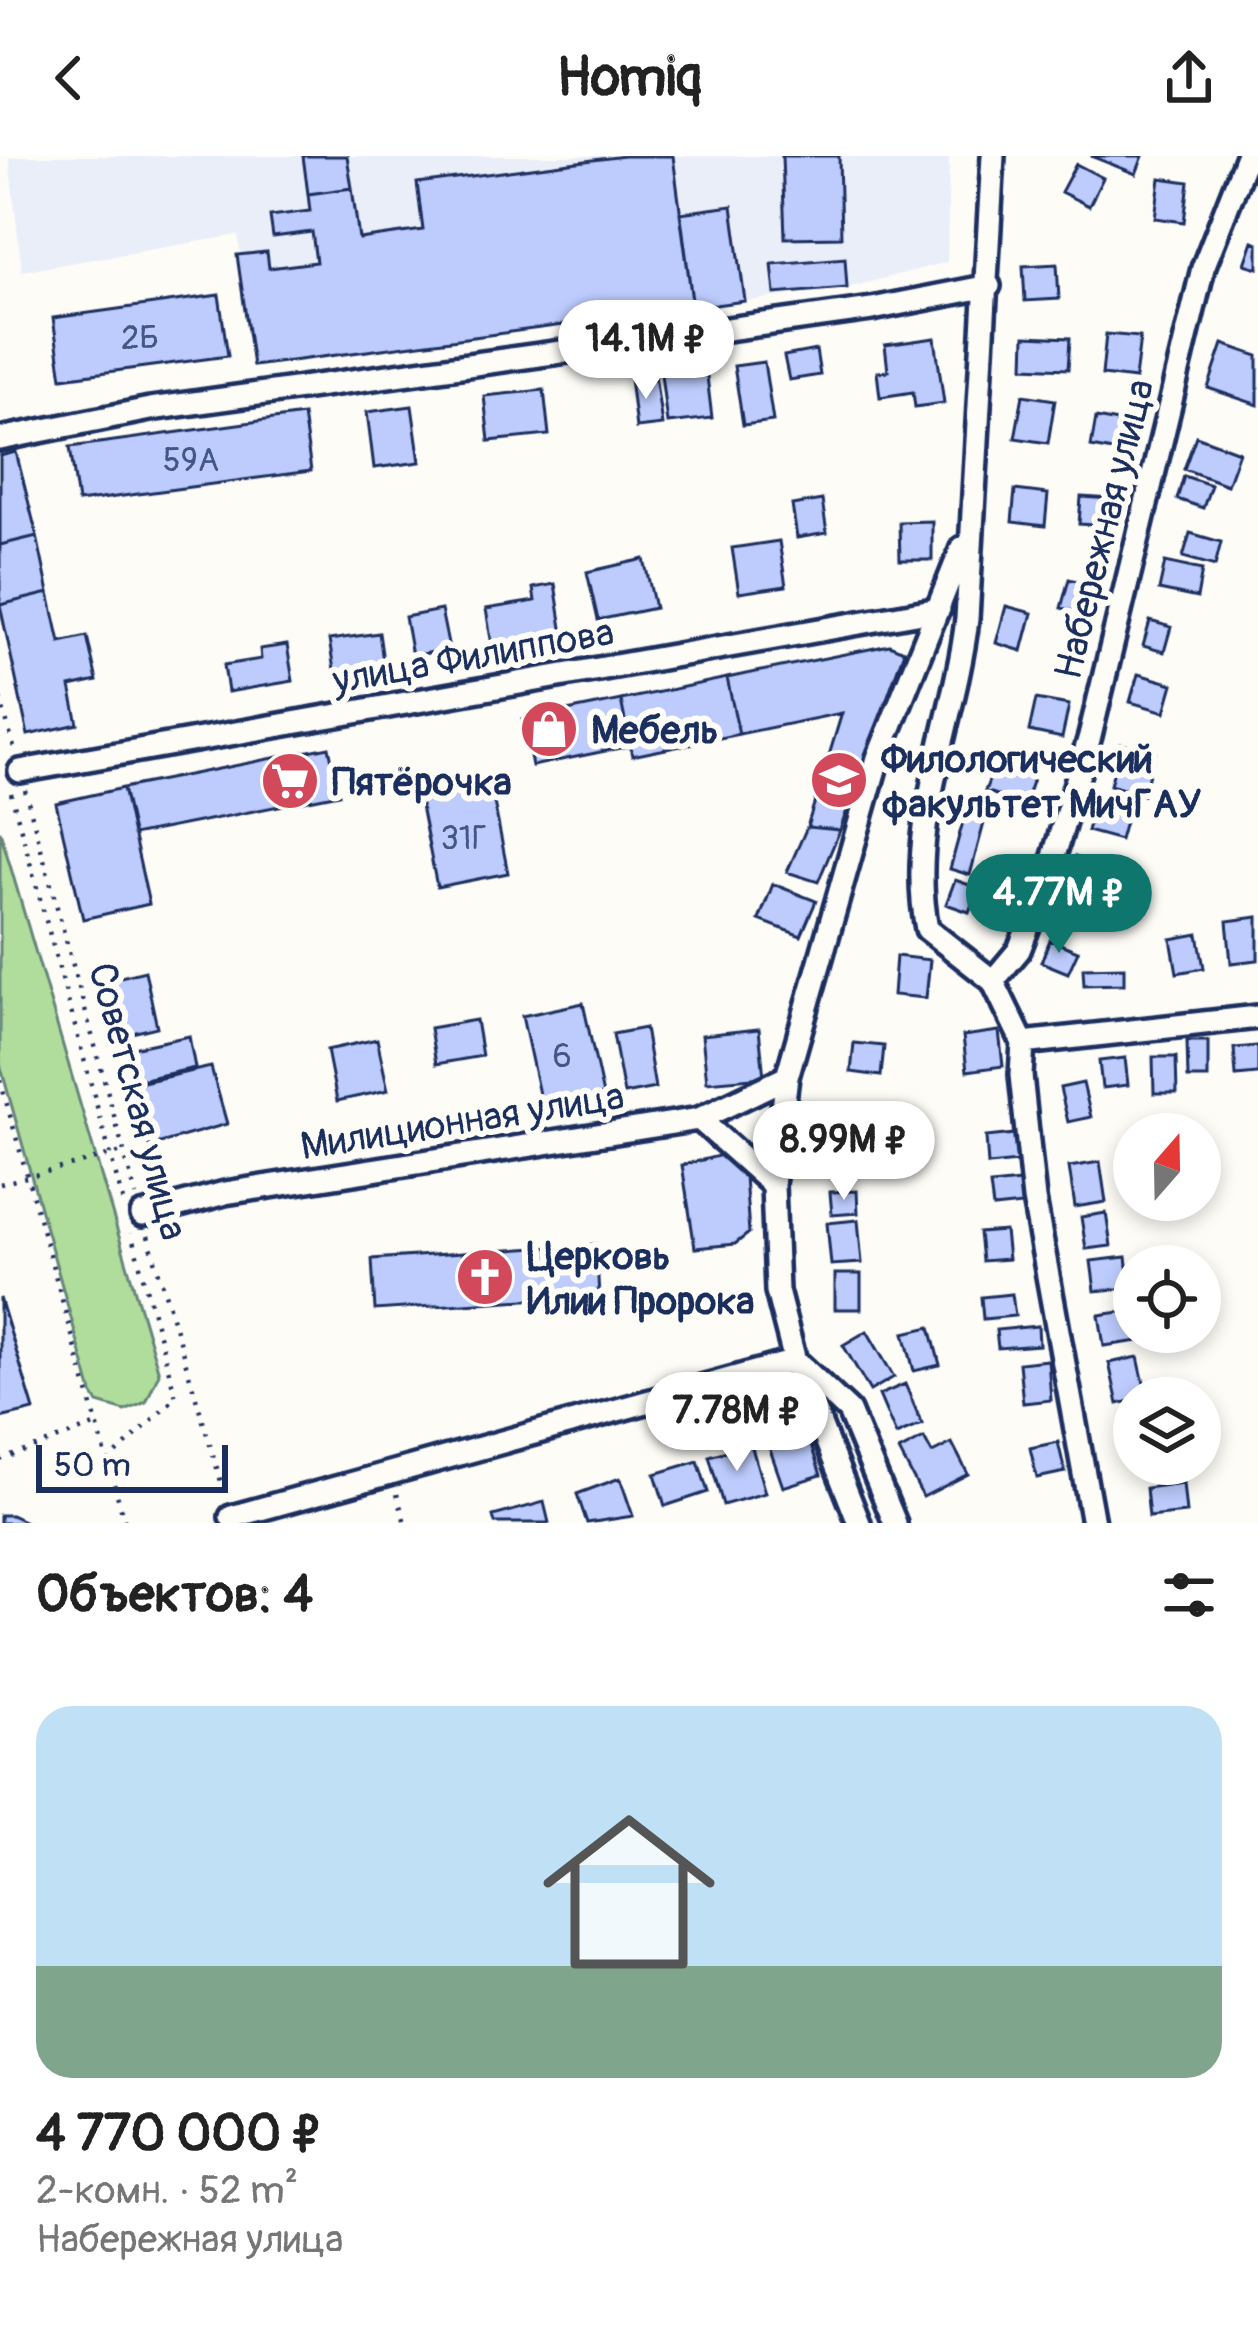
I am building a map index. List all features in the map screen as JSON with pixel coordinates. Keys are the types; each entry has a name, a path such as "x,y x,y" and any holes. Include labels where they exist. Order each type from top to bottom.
{"street":[{"path":"993,156 989,286 960,681 924,825 918,887 927,929 993,981 1024,1043 1021,1075 1034,1199 1093,1523"},
{"name":"Набережная улица","path":"993,981 1018,950 1049,873 1090,736 1203,268 1246,156"},
{"path":"0,439 150,409 872,309 989,286"},
{"path":"859,1523 795,1361 777,1291 773,1185 787,1077 878,758 969,531"},
{"name":"улица Филиппова","path":"13,771 939,609"},
{"path":"1024,1043 1258,1017"},
{"name":"Милиционная улица","path":"142,1215 225,1193 698,1119 787,1077"},
{"path":"698,1119 773,1185"},
{"path":"231,1517 795,1361"},
{"path":"795,1361 849,1411 895,1523"}],"path":[{"name":"Советская улица","path":"0,698 13,771 231,1517"},
{"path":"13,771 176,1397"},
{"path":"0,1080 125,1523"},
{"path":"0,1184 124,1152"},
{"path":"108,1462 176,1397 194,1392"},
{"path":"0,1460 98,1425"}],"shaded area":[{"path":"949,156 947,262 847,288 253,366 238,235 22,271 9,158"}],"green space":[{"path":"0,831 159,1373 146,1402 125,1411 98,1403 92,1393 0,1064"}],"building":[{"path":"303,156 347,156 352,188 308,194"},
{"path":"624,156 673,156 693,308 253,366 237,255 267,252 269,268 316,262 312,232 273,237 270,216 310,211 308,194 352,188 359,239 423,230 417,183"},
{"path":"782,156 839,156 841,237 785,238"},
{"path":"1091,156 1143,156 1136,174"},
{"path":"1076,164 1103,178 1089,206 1061,192"},
{"path":"1160,178 1189,182 1184,222 1155,218"},
{"path":"732,206 745,301 693,308 680,213"},
{"path":"1253,241 1258,243 1258,268 1245,264"},
{"path":"845,258 847,288 775,294 772,264"},
{"path":"1057,264 1059,299 1025,301 1023,266"},
{"path":"219,295 228,356 62,378 53,318"},
{"path":"1106,334 1140,337 1135,379 1102,375"},
{"path":"1025,336 1070,338 1068,369 1024,367"},
{"path":"935,338 944,403 915,407 913,392 880,397 877,372 888,371 885,345"},
{"path":"1223,344 1258,356 1258,405 1208,388"},
{"path":"816,350 820,375 789,380 784,356"},
{"path":"764,362 773,421 743,425 734,366"},
{"path":"706,368 712,418 667,423 661,374"},
{"path":"655,375 662,425 636,428 630,378"},
{"path":"544,390 549,435 489,441 484,396"},
{"path":"1023,395 1055,400 1048,443 1015,438"},
{"path":"412,406 420,462 374,468 367,412"},
{"path":"303,415 311,471 78,502 70,447"},
{"path":"1096,418 1128,424 1123,453 1091,447"},
{"path":"1196,436 1239,452 1227,485 1184,469"},
{"path":"16,452 37,536 0,545 0,456"},
{"path":"1184,476 1211,485 1203,508 1177,499"},
{"path":"1015,490 1048,494 1045,526 1012,522"},
{"path":"1081,497 1112,499 1111,526 1079,524"},
{"path":"822,500 827,533 797,538 792,505"},
{"path":"932,521 932,560 900,560 899,522"},
{"path":"1190,533 1221,542 1215,566 1183,557"},
{"path":"37,536 49,593 0,605 0,545"},
{"path":"779,541 786,586 739,593 732,548"},
{"path":"644,559 655,608 598,620 587,572"},
{"path":"1165,562 1202,570 1197,598 1159,590"},
{"path":"1069,579 1092,585 1084,614 1061,608"},
{"path":"555,584 563,634 492,645 486,609 535,601 533,588"},
{"path":"49,593 60,642 87,636 97,681 70,687 78,724 28,735 0,605"},
{"path":"1006,606 1032,613 1022,651 996,643"},
{"path":"441,610 449,649 412,656 405,617"},
{"path":"1150,621 1171,627 1164,652 1143,646"},
{"path":"379,633 384,668 335,676 329,640"},
{"path":"287,645 293,681 228,692 224,665 261,659 260,649"},
{"name":"Филологический факультет МичГАУ","path":"889,645 904,651 840,830 807,827 842,713 739,734 727,678"},
{"path":"1138,674 1173,684 1165,712 1130,702"},
{"path":"727,678 739,734 632,756 621,700"},
{"path":"1036,699 1069,705 1062,738 1029,731"},
{"path":"621,700 630,746 532,766 523,720"},
{"path":"1121,744 1155,753 1143,795 1110,785"},
{"path":"329,747 339,794 133,835 123,788"},
{"path":"1020,761 1037,767 1024,805 985,791 993,770 1014,777"},
{"path":"491,787 508,873 437,887 420,801"},
{"path":"123,788 149,904 83,919 56,803"},
{"path":"1095,801 1128,811 1120,840 1087,831"},
{"path":"967,807 987,812 970,875 950,869"},
{"path":"807,827 840,830 818,882 787,872"},
{"path":"1075,857 1117,871 1109,894 1067,880"},
{"path":"955,880 978,888 969,912 946,904"},
{"path":"773,884 816,901 801,936 759,920"},
{"path":"1258,917 1258,960 1231,963 1227,921"},
{"path":"1198,934 1204,968 1177,973 1171,939"},
{"path":"1050,940 1078,951 1068,973 1041,962"},
{"path":"896,956 930,960 926,998 893,995"},
{"path":"1124,967 1124,984 1084,985 1083,968"},
{"path":"145,971 157,1027 120,1036 108,980"},
{"path":"583,1003 603,1095 542,1108 522,1016"},
{"path":"476,1020 482,1056 436,1064 430,1028"},
{"path":"645,1028 655,1088 624,1094 613,1034"},
{"path":"759,1029 764,1077 707,1082 702,1035"},
{"path":"999,1031 1003,1066 967,1071 963,1036"},
{"path":"189,1036 195,1068 135,1081 128,1049"},
{"path":"377,1039 388,1090 337,1101 327,1050"},
{"path":"1187,1041 1208,1041 1208,1078 1188,1078"},
{"path":"854,1043 884,1046 881,1076 851,1072"},
{"path":"1258,1046 1258,1074 1236,1076 1234,1048"},
{"path":"1153,1057 1176,1057 1177,1093 1154,1093"},
{"path":"1125,1058 1128,1085 1102,1088 1099,1061"},
{"path":"211,1067 227,1124 150,1146 125,1086"},
{"path":"1083,1083 1091,1117 1068,1122 1060,1088"},
{"path":"860,1121 860,1149 833,1150 833,1122"},
{"path":"1015,1134 1018,1162 988,1165 986,1137"},
{"path":"722,1155 744,1162 749,1233 735,1244 695,1248 682,1165"},
{"path":"1100,1162 1106,1202 1075,1207 1069,1167"},
{"path":"1020,1182 1022,1205 993,1208 990,1185"},
{"path":"857,1191 858,1213 832,1215 830,1192"},
{"path":"1106,1213 1111,1246 1086,1249 1081,1217"},
{"path":"858,1220 862,1263 831,1265 827,1223"},
{"path":"1005,1231 1008,1259 982,1261 979,1233"},
{"name":"Церковь Илии Пророка","path":"596,1244 599,1295 375,1310 372,1259"},
{"path":"1113,1258 1113,1289 1095,1291 1091,1261"},
{"path":"835,1274 861,1274 861,1309 835,1309"},
{"path":"1012,1294 1015,1316 983,1319 981,1297"},
{"path":"0,1298 34,1410 0,1418"},
{"path":"1113,1313 1113,1345 1104,1346 1099,1315"},
{"path":"1038,1326 1039,1345 998,1348 996,1330"},
{"path":"930,1327 940,1365 914,1371 904,1333"},
{"path":"867,1331 894,1377 870,1391 843,1345"},
{"path":"1138,1357 1142,1377 1113,1377 1113,1381 1109,1363"},
{"path":"1048,1360 1051,1400 1023,1403 1019,1363"},
{"path":"905,1384 922,1424 896,1435 879,1395"},
{"path":"806,1431 821,1475 783,1487 768,1444"},
{"path":"924,1438 932,1453 952,1443 968,1474 923,1497 899,1451"},
{"path":"1058,1442 1065,1472 1037,1478 1030,1448"},
{"path":"751,1444 765,1493 723,1505 709,1456"},
{"path":"698,1461 708,1492 665,1506 655,1474"},
{"path":"620,1478 633,1516 587,1523 577,1494"},
{"path":"1183,1485 1186,1513 1149,1517 1146,1488"},
{"path":"544,1502 549,1523 495,1523 493,1516"},
{"path":"0,1515 11,1515 28,1523 0,1523"}],"place":[{"name":"Мебель","path":"549,729"},
{"name":"Филологический факультет МичГАУ","path":"839,780"},
{"name":"Пятёрочка","path":"290,781"},
{"name":"Церковь Илии Пророка","path":"485,1277"}]}
